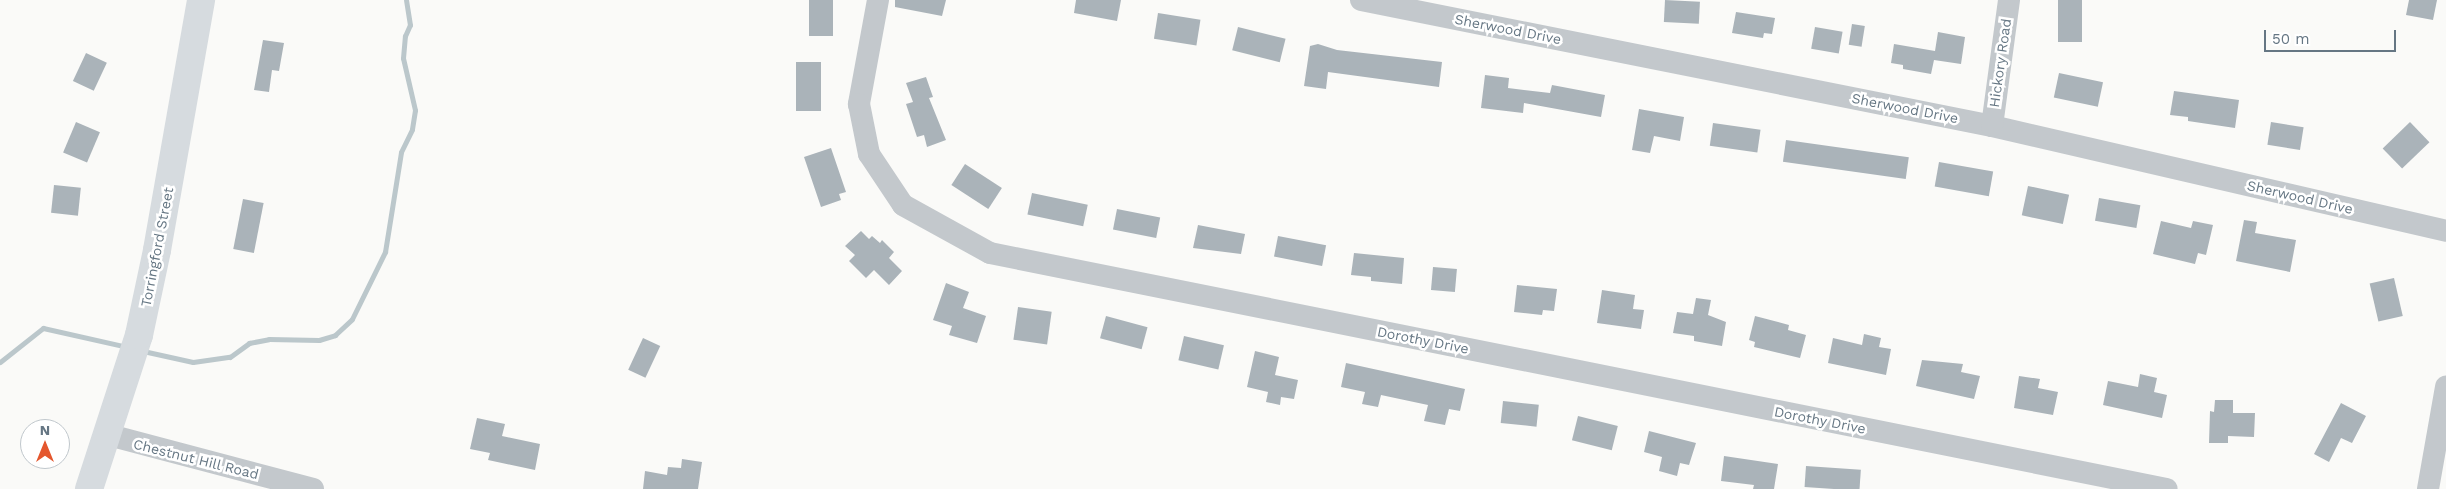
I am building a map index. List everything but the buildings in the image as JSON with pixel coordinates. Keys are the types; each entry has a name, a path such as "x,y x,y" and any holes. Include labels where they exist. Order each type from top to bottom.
{"main road":[{"name":"Torringford Street","path":"89,489 108,435 135,346 164,211 201,0"}],"street":[{"name":"Dorothy Drive","path":"878,0 859,104 869,154 903,205 990,253 2167,489"},
{"name":"Sherwood Drive","path":"1361,0 1992,126 2446,231"},
{"name":"Hickory Road","path":"1992,126 2009,0"},
{"path":"2428,489 2446,387"},
{"name":"Chestnut Hill Road","path":"108,435 310,488"}],"waterway":[{"path":"143,351 193,362 230,357 249,343 269,339 319,340 335,335 352,319 385,252 401,152 412,129 415,110 403,58 405,36 410,25 406,0"},
{"path":"0,362 43,328 127,347"}]}
